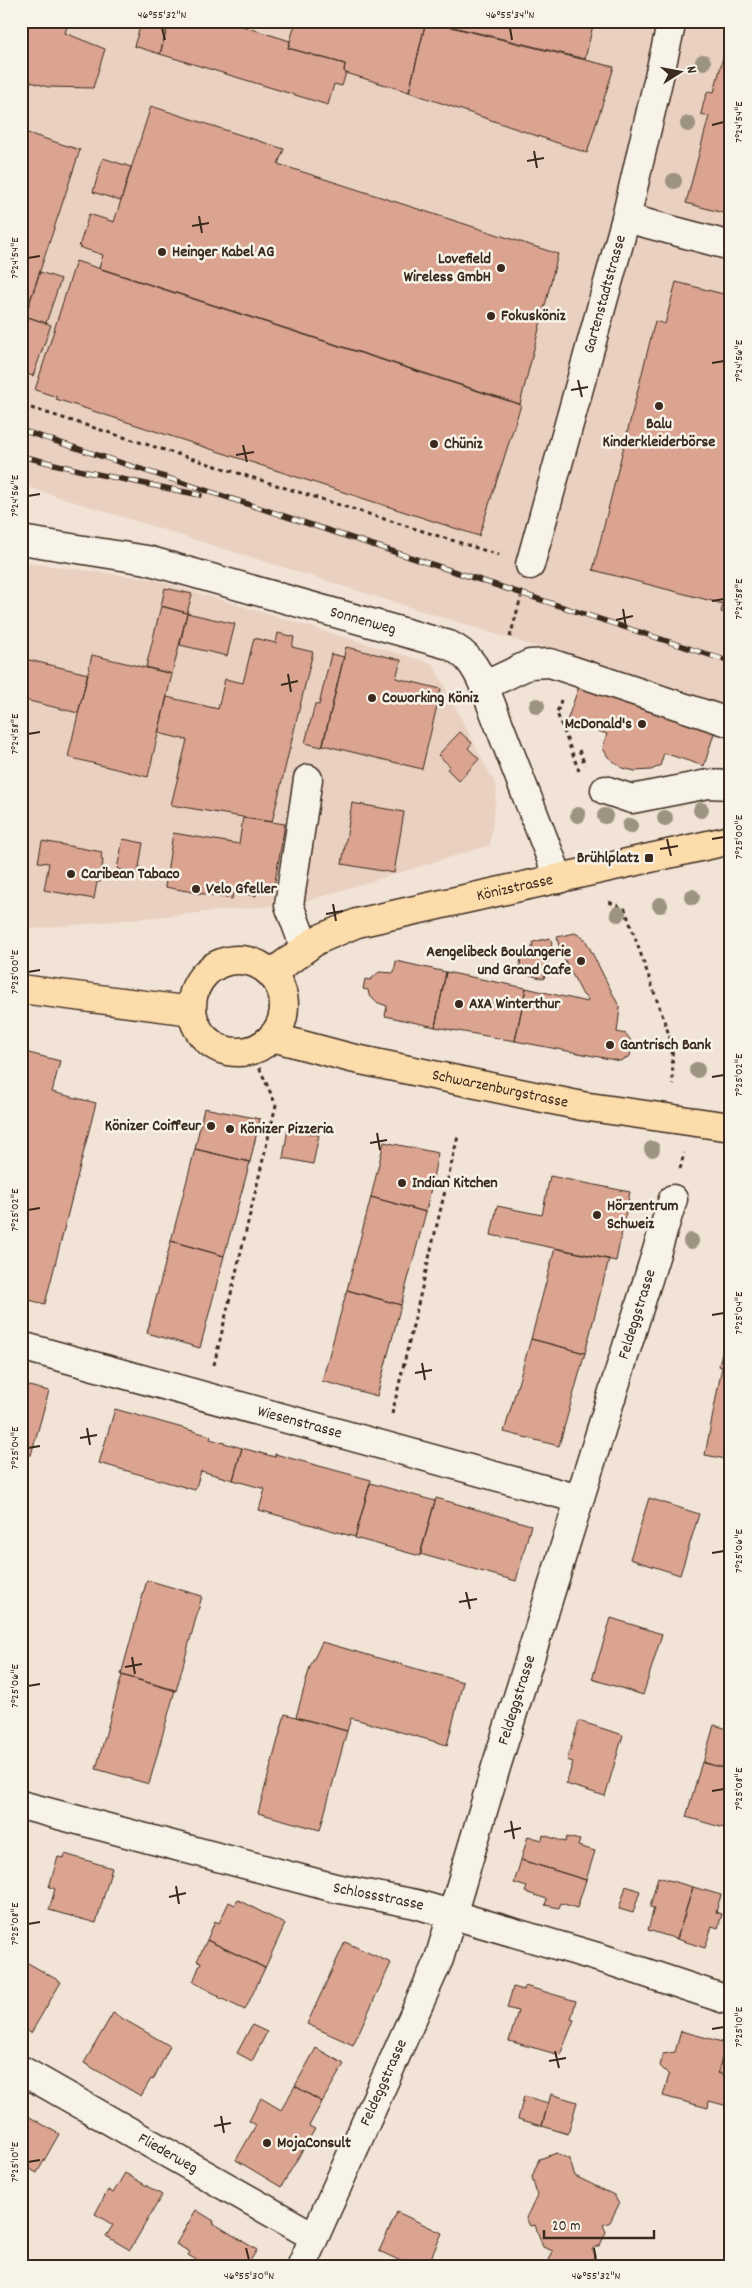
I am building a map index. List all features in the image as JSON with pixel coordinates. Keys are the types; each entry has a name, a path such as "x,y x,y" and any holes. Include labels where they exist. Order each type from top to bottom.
{"main road":[{"name":"Könizstrasse","path":"272,973 305,948 327,935 357,923 731,840"},
{"path":"237,959 252,961 272,973 283,993 284,1009 281,1024 262,1044 235,1052 220,1048 206,1040 196,1026 192,1011 193,995 198,981 209,970 222,962 237,959"},
{"path":"21,990 192,1011"},
{"name":"Schwarzenburgstrasse","path":"262,1044 351,1058 582,1106 731,1127"}],"street":[{"name":"Gartenstadtstrasse","path":"530,565 626,218 672,21"},
{"path":"626,218 731,246"},
{"name":"Sonnenweg","path":"21,540 147,560 449,645 469,658 484,686 559,879"},
{"path":"484,686 530,664 550,663 731,722"},
{"path":"305,948 289,905 308,779"},
{"path":"605,790 632,799 708,784 731,785"},
{"name":"Feldeggstrasse","path":"301,2267 313,2236 439,1959 578,1499 673,1198"},
{"name":"Wiesenstrasse","path":"21,1346 578,1499"},
{"name":"Schlossstrasse","path":"21,1805 335,1888 416,1904 604,1959 731,2001"},
{"name":"Fliederweg","path":"21,2070 313,2236"}],"path":[{"path":"31,408 530,565"},
{"path":"557,713 580,773"},
{"path":"579,750 585,764"},
{"path":"559,879 625,909 672,1044 683,1119 673,1198"},
{"path":"206,1397 276,1105 262,1044"},
{"path":"384,1447 458,1136"}],"shaded area":[{"path":"21,21 731,21 731,712 540,648 21,485"},
{"path":"21,562 152,579 433,664 497,788 490,845 300,903 21,930"}],"building":[{"path":"21,21 69,21 65,33 105,49 93,88 48,87 21,79"},
{"path":"142,21 169,21 160,54 134,46"},
{"path":"169,21 226,21 290,41 288,48 345,64 344,71 346,73 342,86 334,84 328,105 160,54"},
{"path":"296,21 426,21 409,92 346,73 344,71 345,64 288,48"},
{"path":"426,21 614,67 587,153 409,92"},
{"path":"429,21 594,21 585,59"},
{"path":"731,27 731,215 686,203 709,116 701,114 704,101 708,91 714,92"},
{"path":"151,106 284,149 278,164 558,254 520,404 99,268 103,255 79,247 89,214 114,222"},
{"path":"21,131 80,150 21,328"},
{"path":"103,158 131,167 121,201 93,192"},
{"path":"76,261 521,405 479,536 56,399 57,397 35,390"},
{"path":"40,272 61,279 46,323 25,316"},
{"path":"676,282 731,296 731,615 721,612 723,604 593,570 655,321 665,324"},
{"path":"25,316 51,325 33,376 21,372 21,328"},
{"path":"165,588 192,594 187,613 161,606"},
{"path":"161,606 187,613 172,674 146,667"},
{"path":"187,613 235,624 227,656 180,645"},
{"path":"278,633 294,637 292,647 313,652 272,822 171,805 187,740 158,733 167,697 218,709 225,679 243,683 254,638 276,643"},
{"path":"346,647 401,660 396,678 441,689 422,769 323,745"},
{"path":"331,654 344,657 322,747 305,743 315,704 319,705"},
{"path":"92,655 172,674 148,777 68,757"},
{"path":"21,658 88,674 78,713 21,699"},
{"name":"McDonald's","path":"580,683 716,727 704,766 664,753 660,766 651,770 635,771 622,768 608,757 604,750 603,747 607,734 567,721"},
{"path":"460,732 472,743 468,748 479,759 459,781 447,769 450,766 438,755"},
{"path":"352,803 404,812 394,873 342,864"},
{"path":"243,818 285,824 273,893 256,890 256,896 233,892 232,899 165,887 173,833 239,844"},
{"path":"123,839 143,843 138,873 117,869"},
{"path":"42,841 102,852 101,859 103,860 100,882 97,882 94,899 44,890 49,863 38,862"},
{"path":"575,933 585,939 620,1008 617,1032 626,1034 633,1043 630,1056 620,1061 515,1041 526,988 587,1002 588,999 583,995 560,951 557,937"},
{"path":"550,938 552,943 544,979 519,972 521,958 530,960 533,942"},
{"path":"396,961 446,972 435,1027 385,1016 387,1006 376,1002 369,995 368,990 363,989 365,979 370,980 379,972 394,973"},
{"path":"446,972 526,988 515,1041 435,1027"},
{"path":"21,1051 60,1061 52,1092 96,1103 45,1304 21,1298"},
{"path":"204,1108 260,1119 250,1162 195,1149"},
{"path":"288,1129 319,1135 313,1164 283,1158"},
{"path":"384,1142 438,1153 426,1212 371,1197"},
{"path":"195,1149 250,1162 224,1256 171,1241"},
{"path":"550,1176 630,1192 616,1261 491,1235 497,1206 542,1215"},
{"path":"371,1197 426,1212 401,1305 347,1290"},
{"path":"171,1241 224,1256 200,1348 147,1333"},
{"path":"555,1248 609,1259 585,1353 531,1339"},
{"path":"347,1290 401,1305 377,1396 322,1381"},
{"path":"531,1339 585,1353 559,1446 504,1432"},
{"path":"724,1343 731,1344 731,1460 705,1455 722,1367 719,1366"},
{"path":"21,1384 49,1391 31,1455 21,1453"},
{"path":"115,1409 211,1436 210,1439 242,1448 233,1480 201,1471 195,1490 99,1463"},
{"path":"242,1448 275,1457 275,1454 371,1480 355,1537 259,1510 265,1489 233,1480"},
{"path":"370,1483 435,1501 420,1556 355,1538"},
{"path":"436,1498 531,1525 516,1581 420,1554"},
{"path":"649,1498 699,1514 680,1575 630,1559"},
{"path":"147,1580 202,1596 176,1691 121,1675"},
{"path":"611,1618 662,1634 643,1695 592,1679"},
{"path":"322,1642 463,1682 447,1745 351,1718 347,1731 296,1717 310,1667"},
{"path":"122,1675 175,1690 149,1784 96,1769"},
{"path":"285,1714 347,1731 320,1830 258,1813"},
{"path":"579,1721 623,1735 605,1796 566,1784 573,1762 567,1760"},
{"path":"714,1725 731,1730 731,1770 703,1763"},
{"path":"702,1762 731,1770 731,1830 686,1817"},
{"path":"543,1835 565,1842 567,1837 580,1840 578,1846 595,1851 586,1880 521,1860 528,1836 542,1840"},
{"path":"65,1854 112,1868 96,1923 49,1910 55,1889 49,1887 58,1857 64,1858"},
{"path":"521,1860 586,1880 577,1908 561,1903 559,1908 545,1905 547,1899 525,1892 527,1887 514,1883"},
{"path":"658,1877 693,1887 677,1939 648,1930 654,1908 650,1907"},
{"path":"626,1886 640,1891 633,1913 619,1909"},
{"path":"693,1887 721,1895 716,1912 722,1914 718,1928 712,1926 705,1948 677,1939"},
{"path":"238,1900 285,1924 265,1968 207,1940 215,1921 219,1923 229,1902 235,1905"},
{"path":"207,1940 265,1968 245,2010 193,1982 201,1962 197,1961"},
{"path":"345,1942 391,1963 353,2045 307,2024"},
{"path":"21,1959 61,1982 31,2033 21,2028"},
{"path":"525,1986 576,2001 571,2019 574,2020 560,2055 509,2041 518,2011 507,2008 513,1987 524,1990"},
{"path":"113,2013 170,2046 153,2080 151,2079 141,2096 84,2063"},
{"path":"252,2025 267,2032 252,2061 237,2053"},
{"path":"681,2031 726,2043 718,2073 731,2076 731,2107 709,2101 708,2108 663,2096 669,2075 660,2066 663,2054 675,2052"},
{"path":"726,2043 731,2045 731,2076 718,2073"},
{"path":"316,2048 344,2064 322,2102 295,2086"},
{"path":"295,2086 322,2102 309,2126 315,2129 281,2187 236,2160 256,2125 249,2121 261,2098 281,2110"},
{"path":"551,2094 577,2102 568,2134 542,2126"},
{"path":"524,2096 548,2103 542,2126 518,2119"},
{"path":"21,2112 28,2116 21,2128"},
{"path":"28,2116 59,2134 37,2173 21,2164 21,2128"},
{"path":"557,2153 569,2159 575,2176 614,2195 619,2204 610,2222 603,2225 606,2232 600,2245 592,2249 595,2255 591,2263 583,2267 546,2267 553,2251 543,2247 535,2225 530,2226 526,2218 537,2195 532,2177 539,2159"},
{"path":"125,2173 162,2195 130,2250 106,2236 113,2225 95,2214 108,2190 113,2193"},
{"path":"196,2210 214,2221 213,2223 257,2250 250,2261 253,2263 251,2267 194,2267 198,2261 188,2255 190,2252 176,2244"},
{"path":"397,2212 442,2233 427,2267 414,2267 379,2251"}],"railway":[{"path":"21,430 731,662"},
{"path":"21,456 87,472 200,495"}],"place":[{"name":"Heinger Kabel AG","path":"162,252"},
{"name":"Lovefield Wireless GmbH","path":"501,268"},
{"name":"Fokusköniz","path":"491,316"},
{"name":"Balu Kinderkleiderbörse","path":"659,406"},
{"name":"Chüniz","path":"434,444"},
{"name":"Coworking Köniz","path":"372,698"},
{"name":"McDonald's","path":"642,724"},
{"name":"Brühlplatz","path":"649,858"},
{"name":"Caribean Tabaco","path":"71,874"},
{"name":"Velo Gfeller","path":"196,889"},
{"name":"Aengelibeck Boulangerie und Grand Cafe","path":"581,961"},
{"name":"AXA Winterthur","path":"459,1004"},
{"name":"Gantrisch Bank","path":"610,1045"},
{"name":"Könizer Coiffeur","path":"211,1126"},
{"name":"Könizer Pizzeria","path":"230,1129"},
{"name":"Indian Kitchen","path":"402,1183"},
{"name":"Hörzentrum Schweiz","path":"597,1215"},
{"name":"MojaConsult","path":"267,2143"}]}
